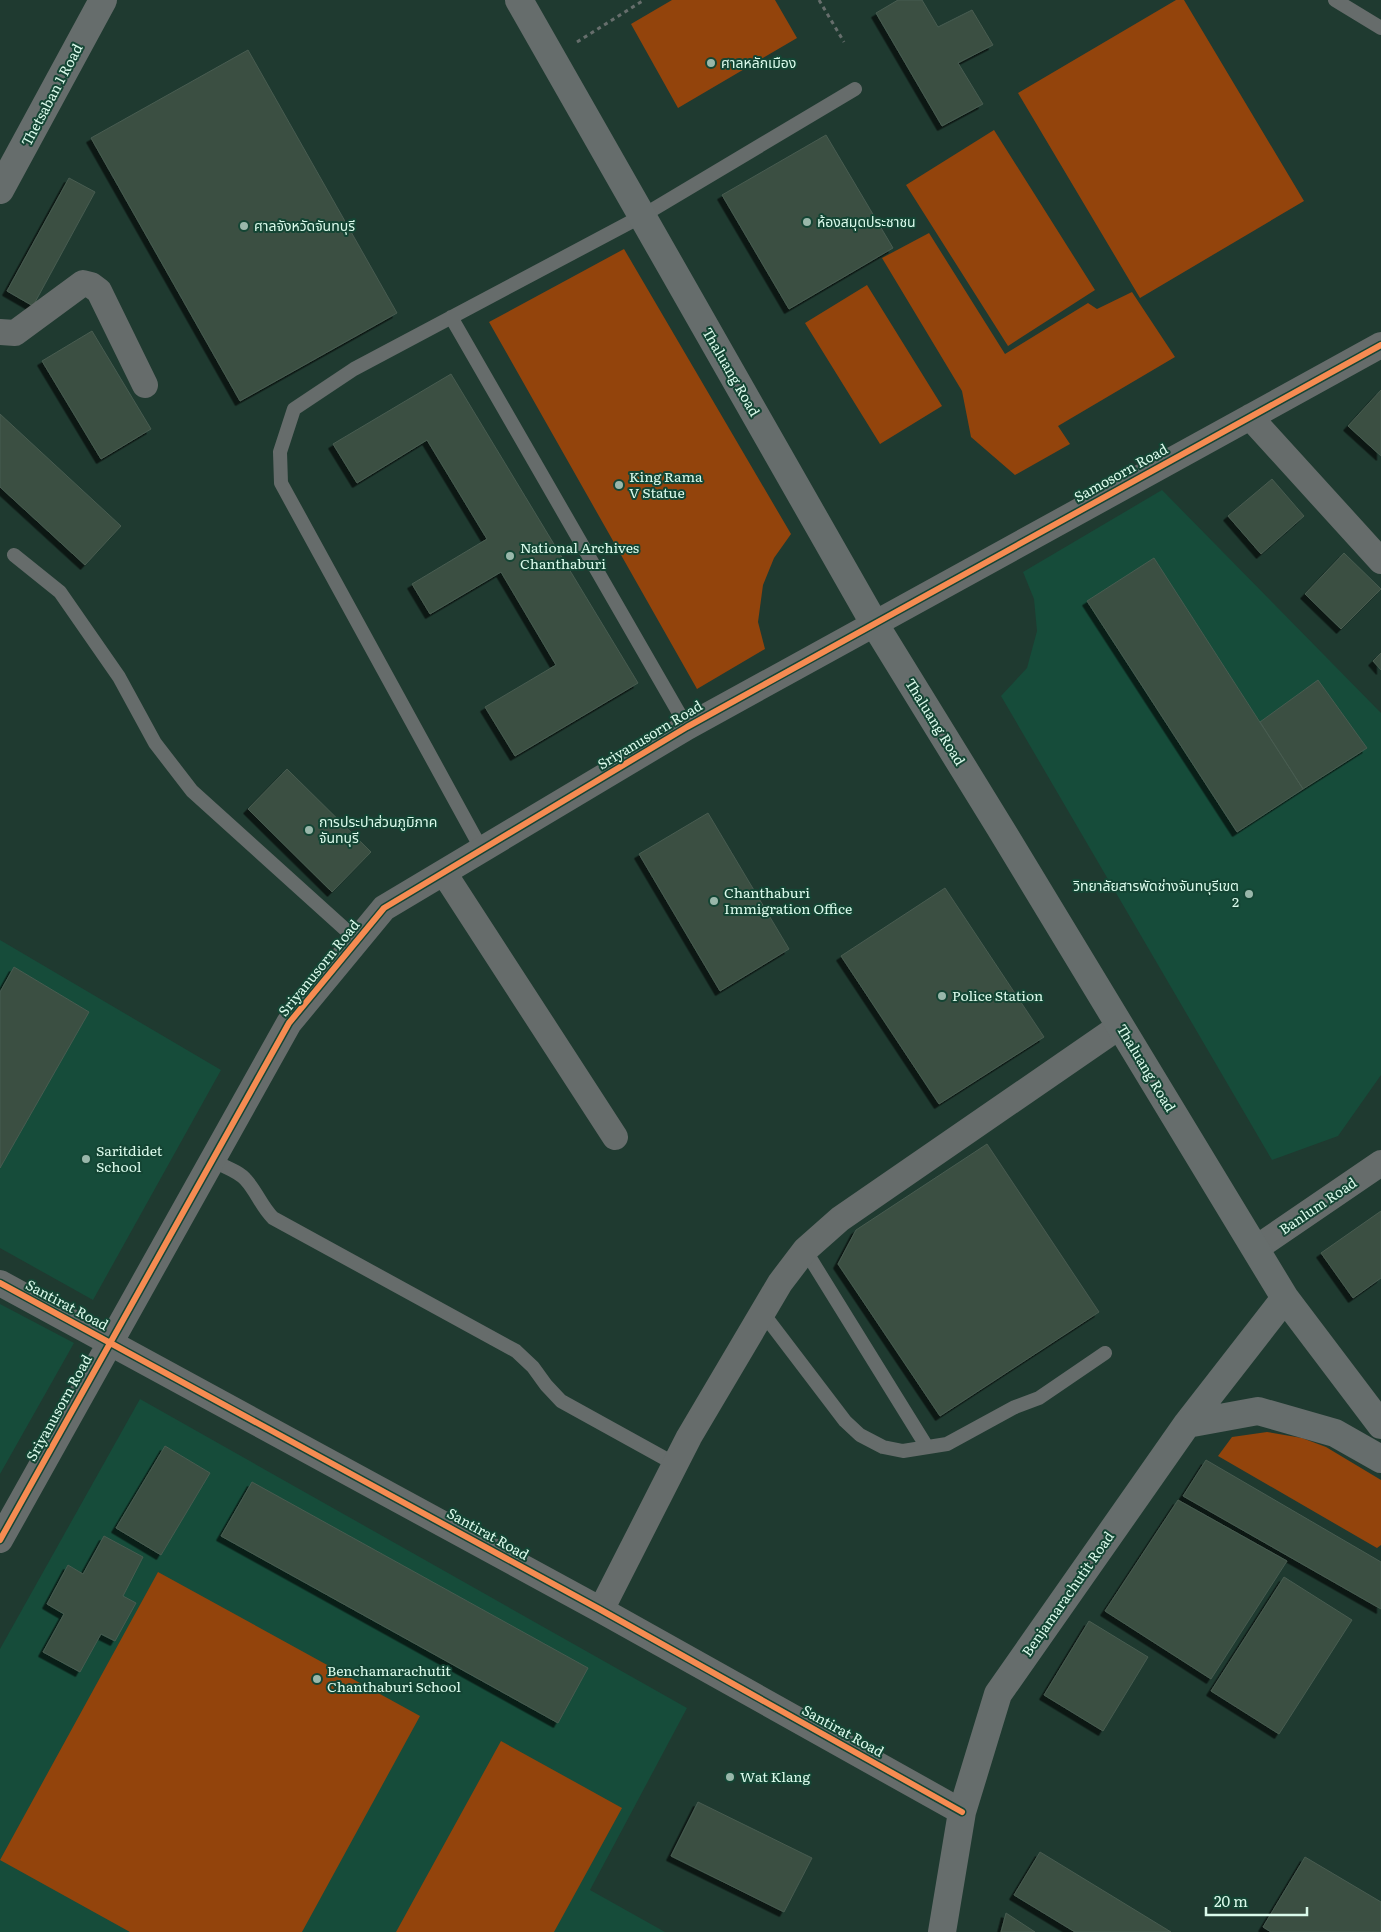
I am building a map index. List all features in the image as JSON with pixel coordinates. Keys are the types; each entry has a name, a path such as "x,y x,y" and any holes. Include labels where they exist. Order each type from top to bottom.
{"main road":[{"name":"Thetsaban 1 Road","path":"0,190 103,0"},
{"name":"Thaluang Road","path":"519,0 874,623 1285,1298 1381,1425"},
{"name":"Benjamarachutit Road","path":"942,1932 962,1812 998,1694 1187,1424 1285,1298"},
{"path":"1187,1424 1258,1411 1335,1433 1381,1459"}],"street":[{"path":"0,332 15,333 83,283 99,291 146,385"},
{"name":"Samosorn Road","path":"874,623 1381,345"},
{"path":"1250,417 1381,561"},
{"name":"Sriyanusorn Road","path":"0,1540 289,1023 384,908 687,727 874,623"},
{"path":"444,873 616,1137"},
{"path":"601,1610 675,1464 762,1312 780,1283 805,1250 840,1218 1120,1026"},
{"name":"Banlum Road","path":"1255,1249 1381,1163"},
{"name":"Santirat Road","path":"0,1283 601,1610 962,1812"}],"lane":[{"path":"1335,0 1381,28"},
{"path":"482,850 281,483 280,452 294,409 354,369 642,216 855,89"},
{"path":"452,317 687,727"},
{"path":"14,555 60,592 119,677 155,743 192,791 357,940"},
{"path":"212,1160 245,1178 263,1208 272,1218 516,1351 533,1367 561,1401 675,1464"},
{"path":"805,1250 927,1448"},
{"path":"762,1312 845,1421 860,1435 883,1447 903,1451 947,1444 1015,1407 1039,1398 1105,1353"}],"path":[{"path":"552,57 644,0"},
{"path":"819,0 844,42"}],"shaded area":[{"name":"ศาลหลักเมือง","path":"672,0 775,0 797,38 678,108 631,24"},
{"path":"1176,0 1184,0 1304,201 1140,298 1018,93"},
{"path":"994,130 1095,290 1008,346 906,185"},
{"path":"929,233 1005,354 1088,303 1097,309 1132,292 1175,357 1058,426 1070,444 1015,475 971,437 962,391 882,258"},
{"path":"624,249 791,534 774,558 763,585 758,622 765,649 697,689 489,322"},
{"path":"867,285 942,406 880,444 805,323"},
{"name":"วิทยาลัยสารพัดช่างจันทบุรีเขต 2","path":"1162,490 1381,713 1381,1075 1338,1136 1272,1160 1001,696 1027,668 1037,631 1034,599 1023,572"},
{"name":"Saritdidet School","path":"0,940 221,1070 93,1300 0,1248"},
{"path":"0,1304 74,1343 0,1474"},
{"name":"Benchamarachutit Chanthaburi School","path":"140,1399 687,1708 590,1890 665,1932 0,1932 0,1649"},
{"path":"1267,1432 1302,1438 1326,1447 1381,1480 1381,1545 1377,1548 1218,1456 1232,1437"},
{"path":"158,1572 420,1716 302,1932 130,1932 0,1860"},
{"path":"501,1741 622,1808 554,1932 396,1932"}],"building":[{"path":"898,0 922,0 938,27 972,10 993,45 958,63 983,104 942,126 876,13"},
{"name":"ศาลจังหวัดจันทบุรี","path":"248,50 397,313 240,401 91,138"},
{"name":"ห้องสมุดประชาชน","path":"826,135 893,248 789,309 722,195"},
{"path":"69,178 95,192 33,306 7,291"},
{"path":"92,331 151,429 101,459 42,361"},
{"name":"National Archives Chanthaburi","path":"451,374 638,683 515,756 485,707 556,665 501,572 430,614 412,584 487,539 427,440 357,483 333,444"},
{"path":"1381,390 1381,456 1348,426"},
{"path":"0,414 121,526 85,565 0,487"},
{"path":"1272,479 1304,516 1261,554 1228,516"},
{"path":"1344,553 1381,589 1341,629 1305,594"},
{"path":"1154,558 1303,789 1237,832 1087,601"},
{"path":"1381,653 1381,670 1373,661"},
{"path":"1318,680 1367,748 1303,789 1260,722"},
{"name":"การประปาส่วนภูมิภาค จันทบุรี","path":"287,769 371,852 332,892 248,809"},
{"name":"Chanthaburi Immigration Office","path":"708,813 789,949 720,991 639,854"},
{"name":"Police Station","path":"945,888 1044,1037 939,1104 841,956"},
{"path":"14,967 89,1012 0,1168 0,992"},
{"path":"987,1144 1099,1312 940,1416 838,1264 856,1230"},
{"path":"1381,1211 1381,1278 1353,1298 1321,1253"},
{"path":"165,1446 210,1473 161,1555 116,1528"},
{"path":"1206,1460 1381,1562 1381,1609 1183,1496"},
{"path":"252,1482 588,1668 558,1723 221,1536"},
{"path":"1178,1500 1287,1561 1211,1679 1105,1611"},
{"path":"104,1536 143,1557 123,1596 136,1603 115,1641 101,1634 80,1672 43,1652 64,1614 47,1604 68,1565 83,1574"},
{"path":"1284,1577 1352,1620 1279,1734 1211,1691"},
{"path":"1089,1621 1148,1657 1103,1731 1044,1695"},
{"path":"698,1802 812,1858 784,1912 671,1856"},
{"path":"1040,1852 1171,1932 1075,1932 1014,1895"},
{"path":"1305,1857 1381,1902 1381,1932 1271,1932 1263,1927"},
{"path":"1006,1913 1035,1932 1001,1932"}],"cycle path":[{"path":"0,1540 289,1023 384,908 687,727 1381,345"},
{"path":"0,1283 601,1610 962,1812"}],"place":[{"name":"ศาลหลักเมือง","path":"711,63"},
{"name":"ห้องสมุดประชาชน","path":"807,222"},
{"name":"ศาลจังหวัดจันทบุรี","path":"244,226"},
{"name":"King Rama V Statue","path":"619,485"},
{"name":"National Archives Chanthaburi","path":"510,556"},
{"name":"การประปาส่วนภูมิภาค จันทบุรี","path":"309,830"},
{"name":"วิทยาลัยสารพัดช่างจันทบุรีเขต 2","path":"1249,894"},
{"name":"Chanthaburi Immigration Office","path":"714,901"},
{"name":"Police Station","path":"942,996"},
{"name":"Saritdidet School","path":"86,1159"},
{"name":"Benchamarachutit Chanthaburi School","path":"317,1679"},
{"name":"Wat Klang","path":"730,1777"}]}
